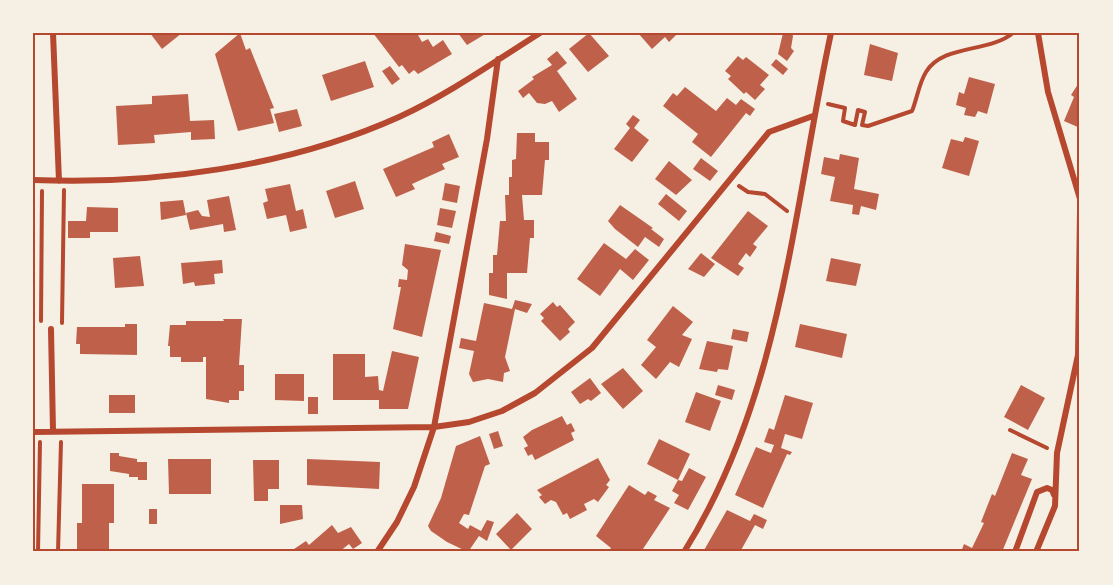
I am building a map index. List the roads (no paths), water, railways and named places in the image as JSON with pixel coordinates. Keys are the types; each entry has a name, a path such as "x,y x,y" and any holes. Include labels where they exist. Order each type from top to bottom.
{"street":[{"path":"53,33 61,181"},
{"path":"33,180 61,181 183,173 273,157 328,142 400,116 451,89 540,33"},
{"path":"684,552 721,486 752,408 772,336 813,116 831,33"},
{"path":"1038,33 1048,92 1080,199"},
{"path":"377,552 397,522 414,487 434,427 487,138 498,59"},
{"path":"37,431 434,427 469,422 502,411 535,393 592,348 769,132 813,116"},
{"path":"1054,497 1057,453 1078,355 1080,211"},
{"path":"51,329 53,431"},
{"path":"1015,552 1037,492 1047,488 1052,490 1055,506 1036,552"}]}
